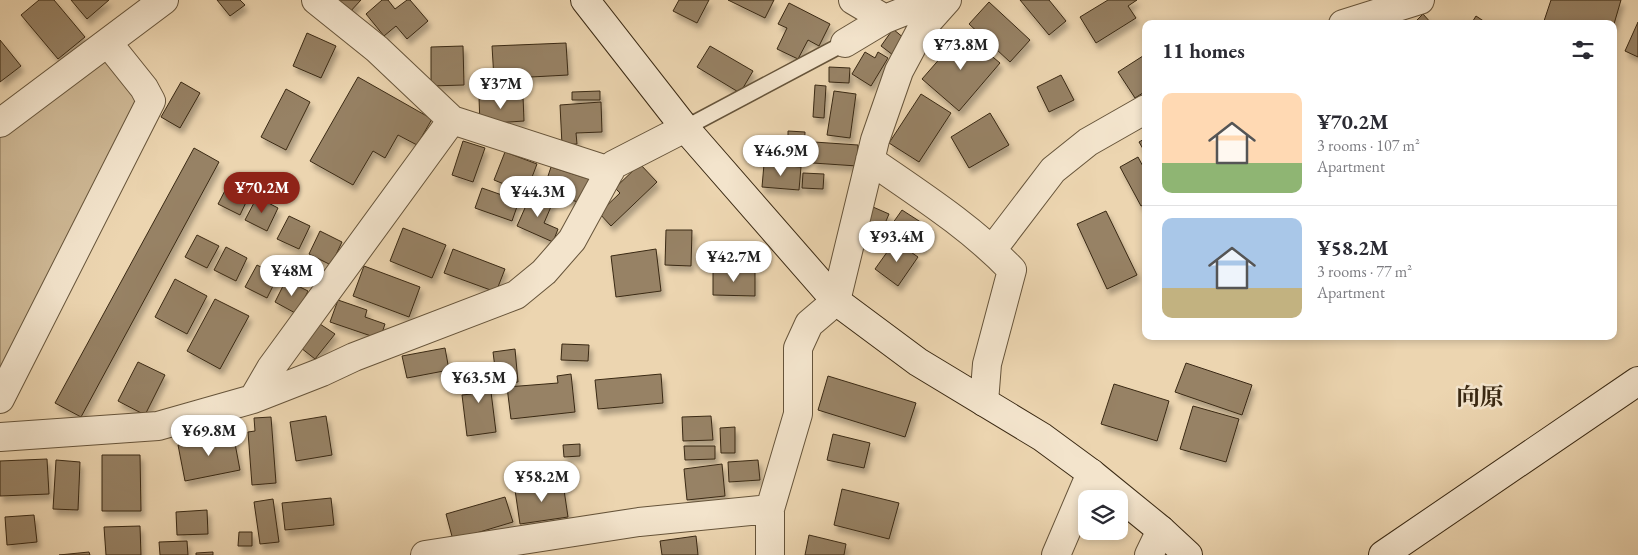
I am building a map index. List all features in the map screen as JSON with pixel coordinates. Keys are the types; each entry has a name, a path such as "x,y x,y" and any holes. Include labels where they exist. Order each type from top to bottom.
{"street":[{"path":"0,123 164,0"},
{"path":"316,0 377,49 452,120 610,171"},
{"path":"586,0 684,128 836,301 918,362 1042,437 1091,473 1161,530 1188,555"},
{"path":"853,0 885,19"},
{"path":"845,43 885,19 933,0"},
{"path":"770,555 770,509 798,414 798,348 809,324 836,301 875,140 899,71 922,28 947,0"},
{"path":"1356,20 1420,0"},
{"path":"0,399 151,101 144,88 108,43"},
{"path":"992,250 1053,170 1088,142 1142,111"},
{"path":"254,399 271,368 452,120"},
{"path":"0,437 158,426 254,399 354,357 516,295 544,272 572,240 613,165 684,128"},
{"path":"870,160 957,222 992,250 1012,270 988,364 984,402"},
{"path":"1383,555 1638,381"},
{"path":"1056,555 1091,473"},
{"path":"425,555 639,522 770,509"},
{"path":"1150,555 1161,530"}],"lane":[{"path":"684,128 845,43"}],"shaded area":[{"path":"105,52 143,102 0,379 0,136"}],"building":[{"path":"39,0 54,0 85,37 58,59 21,15"},
{"path":"71,0 109,0 87,19"},
{"path":"217,0 240,0 245,5 230,16"},
{"path":"333,0 361,0 348,14"},
{"path":"382,0 388,0 395,9 407,0 410,0 428,21 407,39 396,26 384,36 366,14"},
{"path":"679,0 709,0 697,23 673,11"},
{"path":"728,0 774,0 765,18"},
{"path":"1020,0 1049,0 1066,21 1049,35"},
{"path":"1108,0 1137,0 1128,6 1136,18 1096,43 1080,17"},
{"path":"1551,0 1621,0 1615,20 1544,20"},
{"path":"989,2 1030,40 1010,62 969,24"},
{"path":"789,3 830,24 819,46 808,40 798,59 777,49 787,28 778,24"},
{"path":"1423,14 1428,20 1417,20"},
{"path":"1476,16 1482,20 1474,20"},
{"path":"1638,22 1638,57 1625,51"},
{"path":"893,29 905,39 893,55 881,46"},
{"path":"963,32 1000,63 959,111 922,79"},
{"path":"307,33 336,46 321,78 293,66"},
{"path":"0,40 21,66 0,82"},
{"path":"566,43 568,75 494,79 492,46"},
{"path":"463,46 464,85 431,86 431,47"},
{"path":"710,46 753,71 740,93 697,67"},
{"path":"865,52 875,58 878,52 888,58 871,86 852,74"},
{"path":"1142,57 1142,94 1135,98 1118,72"},
{"path":"829,67 850,68 849,83 829,82"},
{"path":"1061,75 1074,100 1049,112 1037,87"},
{"path":"358,77 432,119 417,145 398,135 385,158 373,151 353,185 310,161"},
{"path":"181,82 200,93 180,128 161,117"},
{"path":"815,85 826,86 824,118 813,117"},
{"path":"286,89 310,102 286,150 261,137"},
{"path":"600,91 600,100 572,100 572,92"},
{"path":"834,91 856,94 850,138 827,135"},
{"path":"921,94 951,113 919,162 889,143"},
{"path":"523,96 524,121 480,124 479,98"},
{"path":"601,102 602,132 576,133 577,144 562,145 560,105"},
{"path":"990,113 1009,145 969,168 951,137"},
{"path":"788,131 805,132 804,162 769,161 770,140 788,141"},
{"path":"463,141 485,148 473,182 452,175"},
{"path":"814,142 858,145 857,166 813,163"},
{"path":"194,148 219,162 81,417 55,403"},
{"path":"505,152 537,164 526,193 494,180"},
{"path":"1138,157 1142,164 1141,206 1120,167"},
{"path":"640,164 657,182 611,226 599,213 620,193 615,188"},
{"path":"764,164 801,167 799,190 762,187"},
{"path":"551,167 592,180 584,204 543,191"},
{"path":"803,173 824,174 823,189 802,188"},
{"path":"230,181 251,192 240,215 218,204"},
{"path":"482,188 519,201 512,221 475,208"},
{"path":"532,192 553,202 544,223 558,229 553,242 517,226"},
{"path":"257,197 278,208 267,231 245,220"},
{"path":"873,207 889,214 883,228 867,221"},
{"path":"902,210 933,230 921,249 890,227"},
{"path":"1106,211 1137,275 1107,289 1077,224"},
{"path":"289,216 310,226 299,249 277,239"},
{"path":"403,228 446,245 432,278 390,261"},
{"path":"666,230 692,230 691,266 665,265"},
{"path":"320,231 342,242 331,265 309,254"},
{"path":"197,235 219,246 207,268 185,257"},
{"path":"895,241 918,257 898,286 875,269"},
{"path":"226,247 247,258 236,281 214,270"},
{"path":"453,249 505,269 496,292 444,273"},
{"path":"656,249 661,291 616,297 611,256"},
{"path":"257,265 278,276 267,298 245,287"},
{"path":"364,266 420,287 409,317 353,296"},
{"path":"713,271 755,271 755,296 713,295"},
{"path":"175,279 207,296 187,334 155,317"},
{"path":"286,280 308,291 297,314 275,302"},
{"path":"215,299 249,316 220,369 187,351"},
{"path":"338,300 367,310 365,317 385,324 380,339 330,322"},
{"path":"320,324 335,334 315,359 301,348"},
{"path":"562,344 589,345 588,361 561,360"},
{"path":"445,348 449,370 407,378 402,356"},
{"path":"515,349 518,382 497,384 493,352"},
{"path":"138,362 165,375 145,415 118,401"},
{"path":"1186,363 1252,385 1242,415 1175,392"},
{"path":"488,368 496,432 467,436 462,395 471,394 468,370"},
{"path":"571,374 575,412 511,419 507,387 558,383 557,376"},
{"path":"661,374 663,403 598,409 595,380"},
{"path":"828,376 916,403 905,437 818,410"},
{"path":"1114,384 1169,401 1157,441 1101,424"},
{"path":"1193,406 1239,419 1226,462 1180,449"},
{"path":"326,416 332,455 296,461 290,422"},
{"path":"711,416 713,440 683,441 682,417"},
{"path":"271,417 276,483 252,485 248,432 255,431 254,418"},
{"path":"735,427 735,453 721,453 720,428"},
{"path":"233,433 240,470 185,481 178,445"},
{"path":"833,434 870,443 864,468 827,460"},
{"path":"580,444 580,456 564,457 563,445"},
{"path":"684,446 715,446 715,459 685,460"},
{"path":"102,455 140,455 141,511 102,511"},
{"path":"47,459 49,494 0,496 0,461"},
{"path":"56,460 80,462 78,510 53,509"},
{"path":"758,460 760,480 729,482 728,462"},
{"path":"722,464 725,496 687,500 684,469"},
{"path":"563,483 568,517 520,524 515,490"},
{"path":"842,489 899,503 889,539 834,525"},
{"path":"505,497 513,522 453,540 446,514"},
{"path":"331,498 334,525 285,530 282,503"},
{"path":"273,499 279,542 260,544 254,502"},
{"path":"207,510 208,534 177,535 176,512"},
{"path":"34,515 37,542 7,545 5,517"},
{"path":"140,526 141,555 106,555 104,527"},
{"path":"239,532 252,532 252,546 238,546"},
{"path":"809,535 846,544 844,555 805,555"},
{"path":"696,536 698,555 662,555 660,541"},
{"path":"187,541 188,555 160,555 159,542"},
{"path":"89,552 90,555 59,555"},
{"path":"213,552 213,555 196,555 196,553"}],"district":[{"name":"向原","path":"1480,397"}]}
